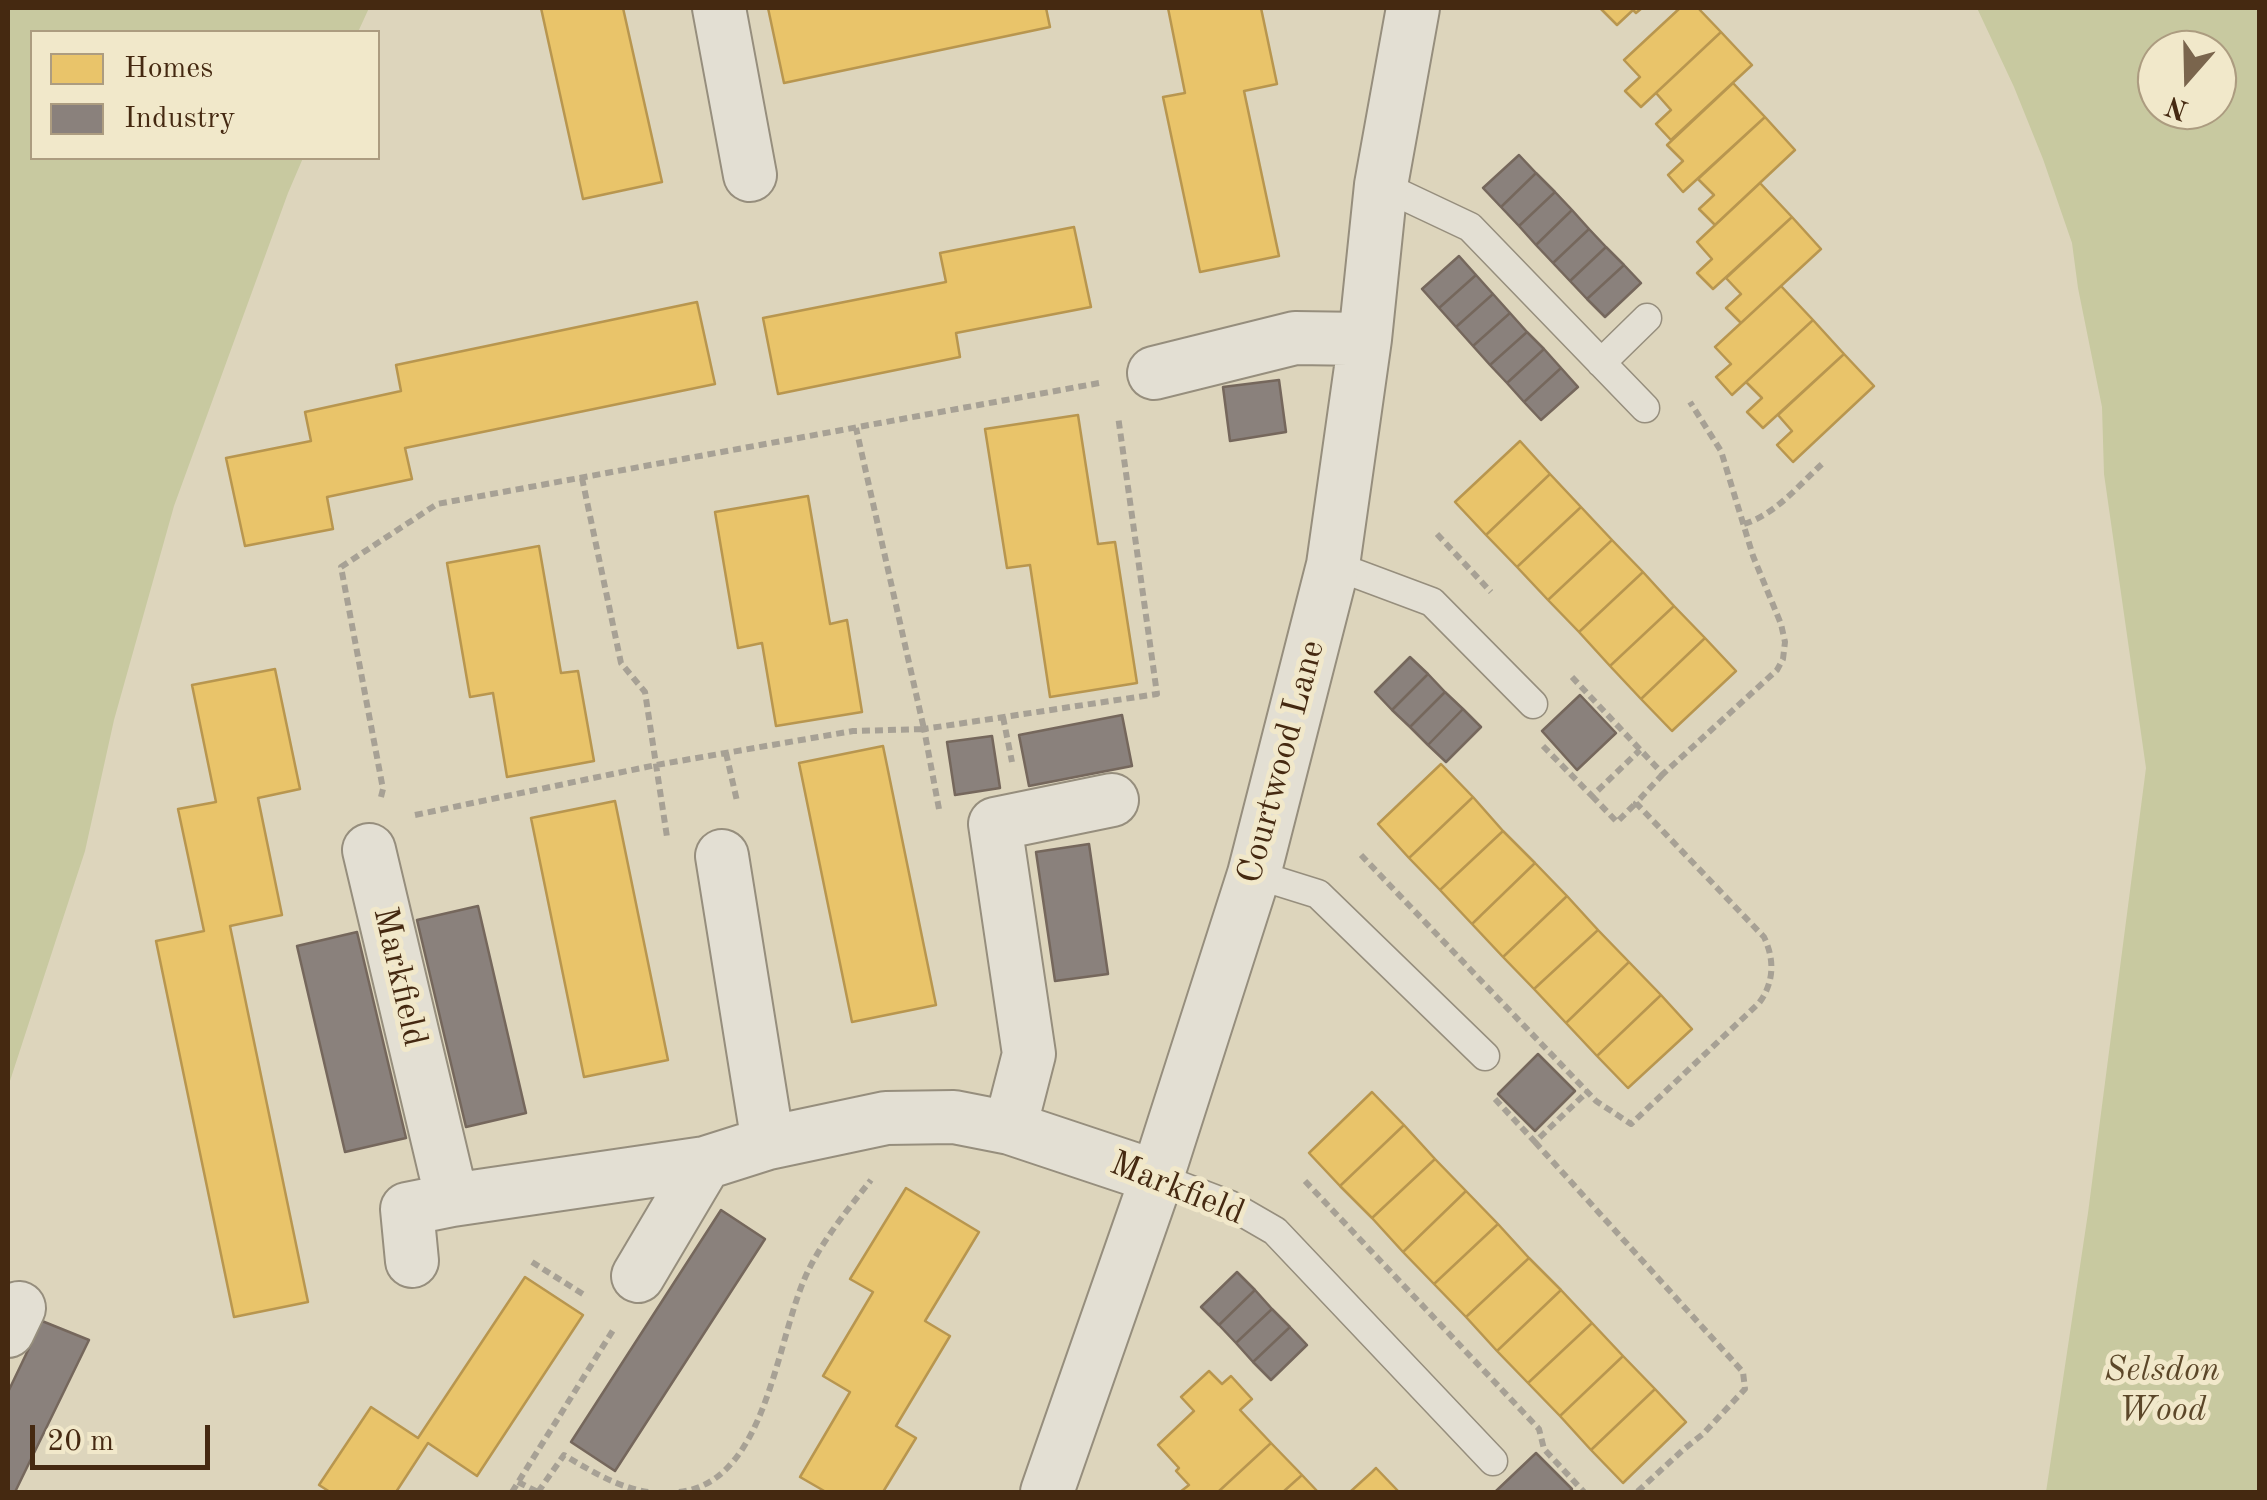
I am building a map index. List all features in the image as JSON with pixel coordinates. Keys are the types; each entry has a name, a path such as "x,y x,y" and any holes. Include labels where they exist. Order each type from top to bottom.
{"street":[{"path":"719,8 750,175"},
{"name":"Courtwood Lane","path":"1047,1492 1157,1177 1254,874 1333,565 1365,339 1381,185 1414,8"},
{"path":"1134,377 1295,338 1365,339"},
{"path":"1010,1128 1030,1054 995,824 1112,800"},
{"name":"Markfield","path":"372,837 452,1200 705,1164 768,1143 886,1118 954,1117 1010,1128 1157,1177"},
{"path":"722,856 768,1143"},
{"path":"630,1297 705,1164"},
{"path":"412,1261 407,1209 452,1200"}],"lane":[{"path":"1381,185 1470,227 1645,408"},
{"path":"1601,363 1647,318"},
{"path":"1333,565 1432,602 1533,704"},
{"path":"1254,874 1318,894 1484,1056"},
{"name":"Markfield","path":"1157,1177 1230,1205 1275,1231 1493,1460"}],"path":[{"path":"1134,377 1157,694 924,729 854,731 656,765 372,837 383,788 340,568 437,504 1134,377"},
{"path":"1533,734 1617,822 1777,670 1783,659 1785,642 1780,624 1753,556 1721,451 1682,392"},
{"path":"856,428 924,729 941,824"},
{"path":"1744,524 1771,512 1822,464"},
{"path":"582,478 621,663 645,692 668,844"},
{"path":"1438,534 1492,592"},
{"path":"1559,664 1664,774"},
{"path":"1592,796 1640,750"},
{"path":"1361,855 1596,1101 1631,1124 1759,1003 1770,981 1770,950 1764,937 1636,802"},
{"path":"1487,1090 1742,1372 1745,1389 1703,1434 1637,1492"},
{"path":"1535,1142 1588,1092"},
{"path":"679,1492 714,1482 752,1432 782,1353 792,1308 809,1269 886,1154 886,1118"},
{"path":"1305,1181 1540,1429 1544,1448 1584,1492"},
{"path":"532,1262 592,1299"},
{"path":"512,1492 630,1297"},
{"path":"518,1482 538,1492 564,1455 602,1478 648,1492"}],"green space":[{"path":"8,8 369,8 359,30 30,30 30,160 302,160 174,506 114,720 85,851 8,1087"},
{"name":"Selsdon Wood","path":"1977,8 2259,8 2259,1492 2046,1492 2088,1213 2146,768 2104,474 2102,407 2072,243 2043,159"}],"building: Homes":[{"path":"541,8 623,8 662,182 583,199"},
{"path":"768,8 1046,8 1050,27 784,83"},
{"path":"1168,8 1261,8 1277,84 1244,91 1279,256 1200,272 1163,97 1185,93"},
{"path":"1603,8 1642,8 1636,13 1633,10 1617,25"},
{"path":"1680,8 1698,8 1721,32 1641,107 1625,91 1640,77 1624,60"},
{"path":"1721,32 1752,65 1671,140 1656,124 1671,110 1656,93"},
{"path":"1733,83 1765,117 1683,192 1668,175 1683,161 1667,145"},
{"path":"1765,117 1795,150 1715,225 1699,209 1714,195 1698,179"},
{"path":"1760,183 1792,217 1713,289 1697,273 1712,259 1697,242"},
{"path":"1792,217 1821,249 1741,323 1726,308 1741,294 1726,278"},
{"path":"1074,227 1091,307 956,333 960,357 778,394 763,318 946,282 940,253"},
{"path":"1781,286 1813,320 1732,395 1716,377 1731,364 1715,347"},
{"path":"697,302 715,384 405,448 412,479 327,497 333,529 245,546 226,458 311,441 305,412 401,391 396,365"},
{"path":"1813,320 1844,354 1763,428 1747,412 1762,398 1746,382"},
{"path":"1844,354 1874,386 1793,462 1777,445 1792,431 1778,415"},
{"path":"1078,415 1098,544 1115,542 1137,683 1050,697 1030,565 1007,568 985,429"},
{"path":"1520,441 1550,474 1486,535 1455,502"},
{"path":"1550,474 1581,507 1517,567 1486,535"},
{"path":"808,496 830,624 847,620 862,712 776,726 762,643 738,648 715,512"},
{"path":"1581,507 1612,540 1548,600 1517,567"},
{"path":"1612,540 1643,572 1579,632 1548,600"},
{"path":"539,546 561,673 578,671 594,761 507,777 493,693 470,697 447,563"},
{"path":"1643,572 1674,606 1610,666 1579,632"},
{"path":"1674,606 1705,638 1641,699 1610,666"},
{"path":"1705,638 1736,671 1672,731 1641,699"},
{"path":"275,669 300,789 258,798 282,915 230,926 308,1302 234,1317 156,941 204,931 178,809 216,802 192,685"},
{"path":"883,746 936,1005 852,1022 799,763"},
{"path":"1441,764 1473,797 1409,858 1378,824"},
{"path":"1473,797 1503,831 1440,890 1409,858"},
{"path":"615,801 668,1060 584,1077 531,818"},
{"path":"1503,831 1535,863 1472,924 1440,890"},
{"path":"1535,863 1567,896 1503,957 1472,924"},
{"path":"1567,896 1598,930 1534,989 1503,957"},
{"path":"1598,930 1629,962 1566,1023 1534,989"},
{"path":"1629,962 1661,995 1597,1056 1566,1023"},
{"path":"1661,995 1692,1029 1628,1088 1597,1056"},
{"path":"1372,1092 1404,1125 1340,1186 1309,1153"},
{"path":"1404,1125 1435,1159 1372,1218 1340,1186"},
{"path":"1435,1159 1466,1191 1403,1252 1372,1218"},
{"path":"906,1188 979,1232 925,1321 950,1336 896,1426 916,1438 883,1492 826,1492 800,1477 850,1392 823,1376 873,1292 850,1279"},
{"path":"1466,1191 1498,1224 1434,1284 1403,1252"},
{"path":"1498,1224 1529,1258 1466,1317 1434,1284"},
{"path":"1529,1258 1561,1290 1497,1351 1466,1317"},
{"path":"525,1277 583,1315 477,1476 428,1443 396,1492 330,1492 319,1485 371,1407 418,1438"},
{"path":"1561,1290 1592,1323 1528,1383 1497,1351"},
{"path":"1592,1323 1623,1356 1560,1416 1528,1383"},
{"path":"1623,1356 1655,1389 1591,1450 1560,1416"},
{"path":"1209,1371 1222,1384 1231,1376 1252,1399 1240,1410 1271,1443 1218,1492 1180,1492 1189,1485 1158,1445 1194,1411 1181,1397"},
{"path":"1655,1389 1686,1422 1623,1483 1591,1450"},
{"path":"1271,1443 1302,1475 1283,1492 1218,1492"},
{"path":"1376,1468 1399,1492 1350,1492 1372,1472"},
{"path":"1302,1475 1318,1492 1283,1492"}],"building: Industry":[{"path":"1519,155 1536,173 1501,207 1483,188"},
{"path":"1536,173 1555,192 1519,226 1501,207"},
{"path":"1555,192 1572,210 1536,245 1519,226"},
{"path":"1572,210 1589,229 1553,263 1536,245"},
{"path":"1589,229 1606,247 1570,281 1553,263"},
{"path":"1606,247 1624,265 1587,299 1570,281"},
{"path":"1459,256 1476,275 1439,308 1422,289"},
{"path":"1624,265 1641,283 1605,317 1587,299"},
{"path":"1476,275 1493,294 1456,327 1439,308"},
{"path":"1493,294 1510,313 1473,346 1456,327"},
{"path":"1510,313 1527,332 1490,365 1473,346"},
{"path":"1527,332 1544,349 1507,383 1490,365"},
{"path":"1544,349 1561,368 1524,402 1507,383"},
{"path":"1561,368 1578,387 1541,420 1524,402"},
{"path":"1279,380 1286,432 1230,441 1223,387"},
{"path":"1410,657 1428,674 1392,710 1375,692"},
{"path":"1428,674 1445,692 1410,727 1392,710"},
{"path":"1445,692 1463,709 1428,745 1410,727"},
{"path":"1580,695 1616,733 1577,770 1542,731"},
{"path":"1463,709 1481,727 1446,762 1428,745"},
{"path":"1122,715 1132,766 1029,786 1019,735"},
{"path":"992,736 1000,788 955,795 947,742"},
{"path":"1089,844 1108,974 1055,981 1036,852"},
{"path":"478,906 526,1113 466,1127 417,920"},
{"path":"357,932 406,1138 345,1152 297,946"},
{"path":"1538,1054 1575,1091 1535,1131 1498,1094"},
{"path":"721,1210 765,1239 615,1471 571,1442"},
{"path":"1237,1272 1255,1290 1219,1325 1201,1307"},
{"path":"1255,1290 1272,1309 1236,1343 1219,1325"},
{"path":"1272,1309 1290,1327 1253,1362 1236,1343"},
{"path":"42,1321 89,1340 15,1492 8,1492 8,1392"},
{"path":"1290,1327 1307,1345 1271,1380 1253,1362"},
{"path":"1536,1453 1572,1489 1569,1492 1496,1491"}]}
